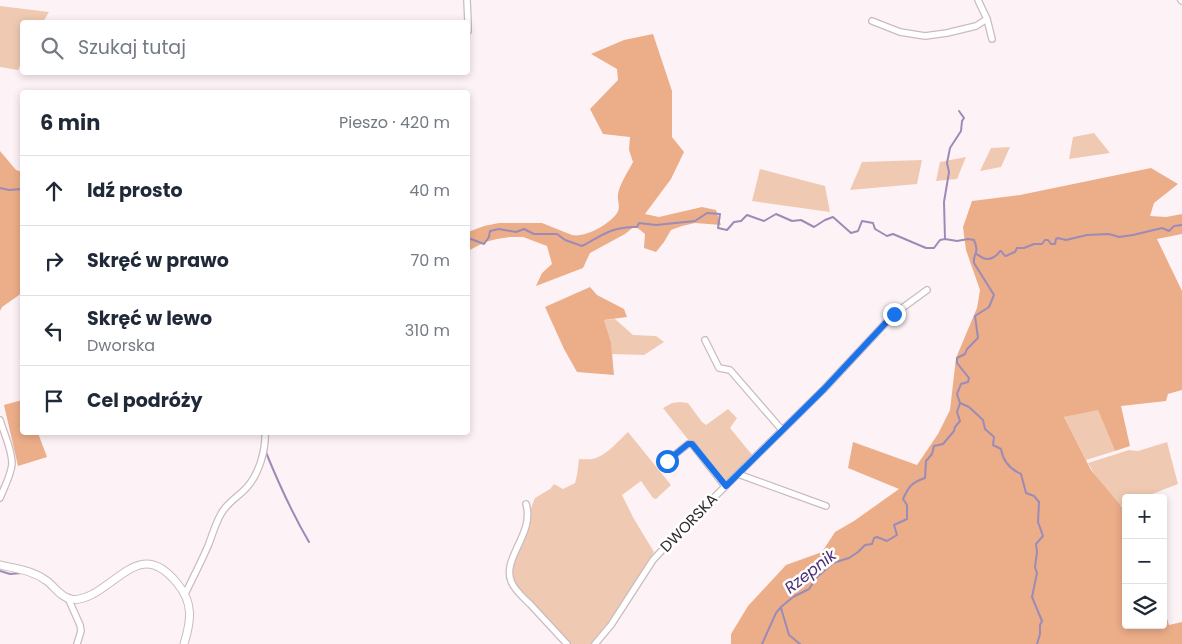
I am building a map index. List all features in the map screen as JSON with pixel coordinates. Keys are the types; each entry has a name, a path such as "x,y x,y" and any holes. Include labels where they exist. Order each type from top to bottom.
{"street":[{"path":"467,0 468,20"},
{"path":"978,0 988,19 992,39"},
{"path":"872,21 900,32 925,36 976,26 988,19"},
{"name":"DWORSKA","path":"595,644 611,625 653,560 824,389 894,314 927,290"},
{"path":"706,340 719,368 730,370 782,430"},
{"path":"0,420 10,450 12,463 0,498"},
{"path":"185,594 206,550 220,514 247,487 255,475 261,459 265,435"},
{"path":"667,461 688,444 692,444 726,486"},
{"path":"738,474 826,506"},
{"path":"526,504 528,510 526,528 508,571 511,582 567,644"},
{"path":"0,565 27,570 47,581 62,595 72,599 87,597 134,567 142,564 150,563 161,567 185,594 189,607 190,623 184,644"},
{"path":"68,598 80,625 81,631 77,644"}],"shaded area":[{"path":"0,6 49,12 44,20 20,20 20,66 18,70 0,67"},
{"path":"653,34 672,91 672,137 684,152 671,179 645,214 659,217 702,207 716,210 721,225 695,223 671,230 656,252 644,248 645,234 635,226 625,234 590,253 583,268 536,286 542,273 552,264 547,246 523,237 510,237 485,242 470,250 470,231 499,223 542,223 572,235 577,235 597,229 614,217 619,208 619,190 633,162 629,150 630,137 603,134 590,109 618,80 617,69 591,54 624,40"},
{"path":"1094,133 1110,153 1069,159 1073,137"},
{"path":"1010,147 1001,167 980,171 991,148"},
{"path":"0,151 16,170 20,171 20,294 2,307 0,311"},
{"path":"966,157 957,179 936,181 940,162"},
{"path":"922,160 917,184 850,190 862,162"},
{"path":"1151,168 1178,184 1154,203 1150,216 1166,217 1182,214 1182,234 1157,239 1182,291 1182,390 1168,394 1166,401 1121,406 1130,446 1115,451 1098,410 1064,417 1091,470 1122,507 1122,629 1167,629 1167,619 1169,625 1182,622 1182,644 731,644 731,634 748,606 786,565 822,552 835,532 899,489 848,468 853,442 917,465 938,434 950,410 956,358 977,308 980,290 966,250 963,227 972,201 1020,195"},
{"path":"760,169 825,186 830,212 752,201"},
{"path":"590,287 597,295 624,309 627,317 604,320 611,342 614,375 577,372 564,349 545,307"},
{"path":"615,319 633,335 656,336 664,342 644,355 612,354 611,342 604,320"},
{"path":"20,401 20,435 39,435 47,457 18,466 4,405"},
{"path":"672,403 688,403 706,425 728,409 737,418 730,428 753,456 727,482 695,442 690,442 663,408"},
{"path":"1098,409 1115,451 1086,460 1064,417"},
{"path":"628,432 671,485 656,499 653,498 641,481 622,495 654,552 594,644 569,644 515,584 511,577 511,567 528,532 531,508 535,498 550,489 554,484 563,489 575,483 579,459 592,459 601,456"},
{"path":"1167,442 1178,484 1152,494 1122,494 1121,506 1107,491 1088,463 1129,450 1138,451"}],"waterway":[{"path":"945,239 944,202 949,172 947,163 950,148 961,131 964,118 959,111"},
{"name":"Rzepnik","path":"0,188 20,189"},
{"name":"Rzepnik","path":"470,239 484,244 489,237 490,231 499,229 516,232 524,229 534,234 557,234 565,240 582,246 608,232 621,228 637,227 639,223 656,225 695,221 707,213 720,214 718,228 727,230 734,222 741,221 747,215 764,221 776,214 792,221 801,220 814,227 833,217 851,233 858,231 862,221 873,223 875,229 887,236 893,234 926,248 934,248 940,240 945,239 957,241 974,240 976,248 974,263 994,295 989,307 975,316 978,338 967,349 965,354 957,358 957,363 969,378 968,382 961,384 957,394 960,403 957,412 960,421 943,444 934,446 932,454 926,461 925,478 913,483 907,491 903,499 907,505 907,519 894,525 897,535 887,541 877,537 874,538 872,544 865,545 849,558 833,563 817,577 809,589 793,597 781,607 776,613 762,644"},
{"path":"976,254 988,259 1000,251 1006,256 1015,252 1017,248 1042,244 1045,240 1055,244 1058,238 1066,240 1087,235 1109,234 1119,237 1162,228 1169,231 1174,226 1182,225"},
{"path":"960,403 969,407 983,420 985,429 994,437 993,445 1001,449 1003,458 1014,470 1021,474 1026,493 1034,496 1039,502 1038,522 1043,536 1036,544 1035,567 1037,573 1032,597 1042,621 1037,644"},
{"path":"262,435 262,445"},
{"path":"265,450 309,542"},
{"path":"0,571 10,574 22,573"},
{"path":"781,608 789,635 800,644"}],"route":[{"path":"667,461 688,444 692,444 726,486 824,389 894,314"}]}
